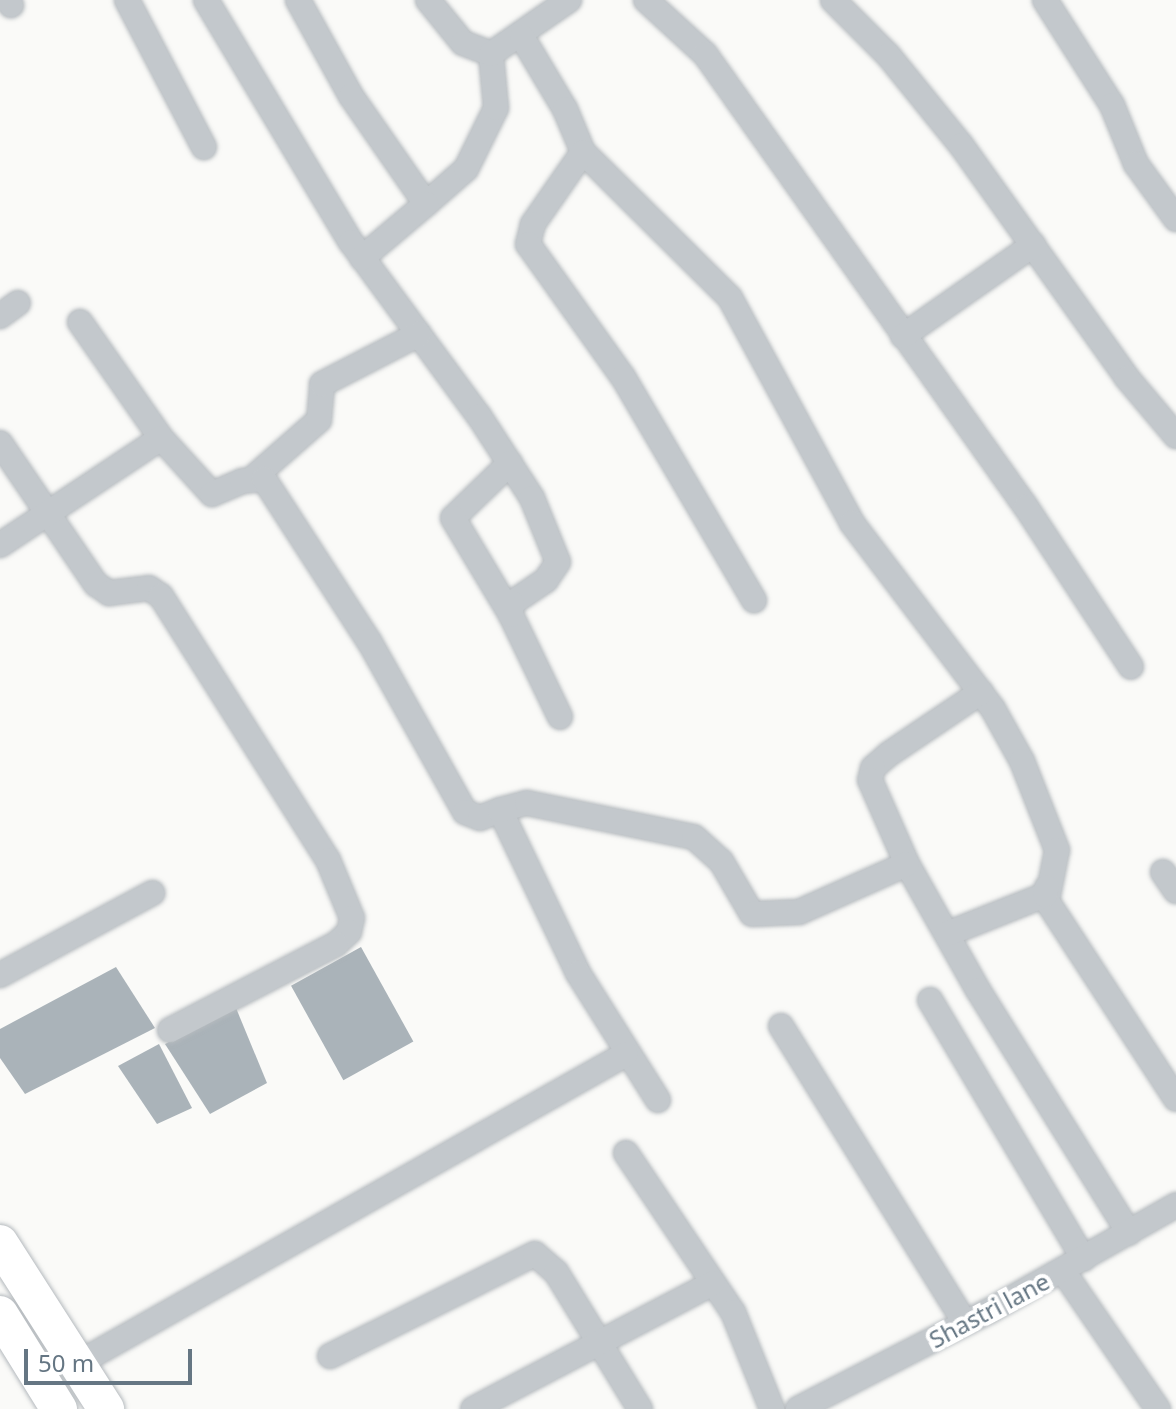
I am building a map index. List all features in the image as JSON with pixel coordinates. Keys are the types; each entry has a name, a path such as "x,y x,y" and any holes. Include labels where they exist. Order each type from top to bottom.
{"main road":[{"path":"0,1243 106,1409"},
{"path":"0,1273 84,1409"},
{"path":"0,1314 59,1409"},
{"path":"0,1349 38,1409"}],"street":[{"path":"127,0 204,147"},
{"path":"206,0 362,258 419,334 532,498 558,562 546,580 512,603 511,615"},
{"path":"298,0 351,96 426,204"},
{"path":"428,0 463,43 491,54"},
{"path":"491,54 522,37 569,0"},
{"path":"646,0 705,54 1026,507 1131,667"},
{"path":"833,0 888,55 1033,245 1127,378 1176,436"},
{"path":"1045,0 1112,105 1136,164 1176,219"},
{"path":"522,37 565,109 583,152 730,298 852,523 981,692 1022,761 1051,828 1057,864 1045,895 947,934"},
{"path":"362,258 466,169 496,108 491,54"},
{"path":"583,152 533,224 528,244 623,377 754,600"},
{"path":"903,336 1033,245"},
{"path":"80,322 161,438 212,494 253,478 319,420 322,384 419,334"},
{"path":"0,545 161,438"},
{"path":"0,443 96,584 109,593 149,588 161,596 328,860 352,918 349,932 336,944 170,1030"},
{"path":"510,463 453,518 511,615 560,717"},
{"path":"253,478 273,487 369,641 465,812 480,818 527,803 694,837 721,861 752,914 799,912 907,864"},
{"path":"981,692 873,768 875,795 907,864 947,934 1129,1233"},
{"path":"500,810 578,973 626,1054 658,1100"},
{"path":"1047,887 1047,901 1176,1099"},
{"path":"0,975 152,893"},
{"path":"930,1000 1074,1265 1158,1409"},
{"path":"781,1026 965,1323"},
{"path":"77,1364 626,1054"},
{"path":"626,1153 751,1345 772,1409"},
{"name":"Shastri lane","path":"798,1409 1074,1265 1176,1205"},
{"path":"330,1356 535,1254 556,1272 640,1409"},
{"path":"473,1409 713,1283"}],"building":[{"path":"361,947 413,1041 343,1080 291,986"},
{"path":"116,967 155,1028 25,1094 0,1058 0,1029"},
{"path":"236,1008 267,1083 210,1114 165,1044"},
{"path":"159,1044 192,1108 157,1124 118,1066"}]}
